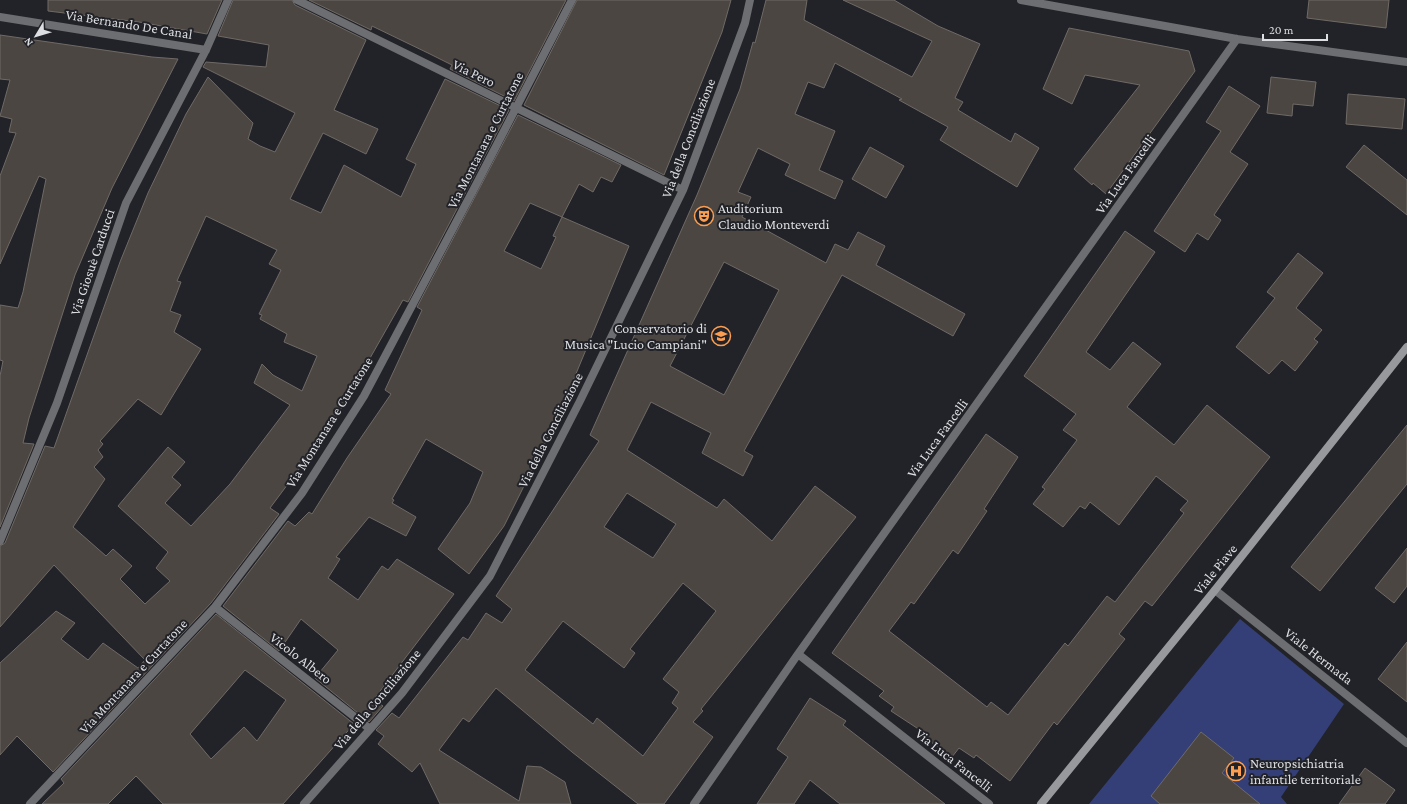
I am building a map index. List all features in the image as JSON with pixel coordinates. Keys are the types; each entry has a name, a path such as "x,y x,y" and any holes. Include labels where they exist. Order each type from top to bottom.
{"main road":[{"name":"Viale Piave","path":"1041,804 1215,590 1407,347"}],"street":[{"name":"Via Giosuè Carducci","path":"0,541 57,403 126,203 206,50 228,0"},
{"name":"Via Pero","path":"297,0 683,190"},
{"name":"Via Montanara e Curtatone","path":"30,804 215,607 302,493 364,396 572,0"},
{"name":"Via della Conciliazione","path":"304,804 402,693 490,576 580,401 683,190 746,23 750,0"},
{"path":"1021,0 1237,40 1407,62"},
{"name":"Via Bernando De Canal","path":"0,18 206,50"},
{"name":"Via Luca Fancelli","path":"989,804 798,654 1237,40"},
{"name":"Viale Hermada","path":"1215,590 1407,743"},
{"name":"Vicolo Albero","path":"215,607 370,729"},
{"path":"694,804 798,654"}],"shaded area":[{"path":"1240,619 1344,704 1281,797 1287,804 1089,804"}],"building":[{"path":"48,0 222,0 207,34 139,22 48,11"},
{"path":"233,0 292,0 295,5 366,40 334,110 378,129 366,154 323,133 290,199 321,213 344,165 401,197 416,164 406,159 445,79 509,110 408,302 403,300 332,425 270,508 279,514 211,603 53,772 17,736 0,755 0,663 56,611 75,623 61,639 88,660 103,643 138,668 145,660 54,565 0,627 0,546 5,543 45,446 54,448 120,262 148,193 186,114 208,77 253,123 248,139 260,146 275,152 295,113 203,67 206,62 266,67 269,45 218,36","holes":["206,216 277,250 269,264 281,270 259,314 262,315 260,319 287,334 284,342 317,356 302,391 273,375 262,364 254,383 290,405 230,484 191,526 165,503 181,485 172,477 185,462 168,447 118,506 168,552 156,568 170,581 145,604 120,579 132,566 113,549 106,556 73,527 105,479 94,467 103,457 98,450 103,444 100,441 138,399 161,415 201,349 174,332 181,315 170,311 181,282 177,281"]},
{"path":"309,0 566,0 514,101 450,69 452,65 430,54 372,26 371,30"},
{"path":"577,0 731,0 722,32 664,175 524,105"},
{"path":"766,0 807,0 804,20 912,77 932,41 843,0 894,0 938,26 980,44 955,98 963,102 958,110 1011,142 1015,133 1039,148 1017,187 940,140 948,127 899,100 902,99 835,63 824,88 808,82 795,114 835,131 819,170 843,181 835,199 785,175 790,164 758,148 738,192 751,197 742,217 826,263 835,244 848,250 858,232 885,246 876,265 965,314 953,336 842,275 744,451 753,456 743,476 702,453 711,433 651,402 627,450 717,508 724,499 772,541 815,486 856,517 701,709 703,711 693,722 713,737 664,804 638,804 572,752 496,688 469,722 463,718 439,750 519,801 527,766 541,767 565,782 571,804 440,804 420,763 412,772 378,744 384,736 376,730 392,713 399,718 463,637 468,640 486,613 502,623 512,609 496,596 599,441 590,435 697,195 740,89 753,42 755,43","holes":["724,262 779,290 724,395 670,366","627,493 676,524 653,558 604,527","683,583 716,611 663,679 679,692 672,703 678,708 643,756 597,718 593,724 525,670 563,621 624,668 635,653 630,649"]},
{"path":"1309,0 1389,0 1386,28 1307,18"},
{"path":"1069,28 1189,51 1195,71 1106,194 1093,183 1092,185 1074,169 1140,85 1085,75 1072,104 1043,89"},
{"path":"0,35 152,57 178,59 112,188 75,275 29,418 23,443 34,444 0,527 0,376 3,361 0,360 0,305 18,308 23,292 46,179 39,176 0,264 0,176 16,133 9,132 12,119 0,116 10,80 0,79"},
{"path":"1271,77 1316,82 1313,106 1293,104 1292,116 1267,113"},
{"path":"1229,86 1260,106 1230,152 1248,164 1214,215 1221,220 1208,240 1197,233 1185,252 1154,231 1221,131 1206,122"},
{"path":"1348,94 1405,99 1402,129 1346,124"},
{"path":"518,115 621,165 612,182 601,177 593,192 579,184 562,217 629,246 563,405 504,526 469,574 438,549 470,503 483,472 426,439 392,499 394,500 392,503 416,517 406,536 369,517 336,557 340,559 328,578 358,600 382,566 388,570 397,559 454,594 374,699 383,706 369,722 315,678 338,650 301,619 279,651 223,606 288,521 295,526 309,512 312,514 347,458 391,394 385,390 422,310 417,307","holes":["530,203 562,217 553,236 556,237 541,269 504,251"]},
{"path":"1364,145 1407,180 1407,215 1346,167"},
{"path":"870,147 904,166 886,198 852,179"},
{"path":"1125,231 1155,252 1086,352 1110,370 1133,342 1161,364 1127,407 1174,445 1207,405 1270,457 1152,606 1145,601 1119,634 1125,639 1057,725 1054,722 1010,781 976,755 974,758 959,748 952,757 921,735 923,732 891,711 894,707 879,696 884,691 832,653 986,434 1018,457 984,509 987,511 958,554 953,550 914,604 911,602 889,631 987,707 991,702 1008,715 1065,643 1068,646 1107,596 1115,602 1184,513 1180,510 1188,501 1156,476 1119,525 1090,502 1085,509 1080,506 1063,527 1033,504 1045,489 1042,487 1077,440 1063,430 1076,414 1024,376"},
{"path":"1298,253 1323,273 1296,308 1322,330 1314,339 1318,342 1295,371 1282,360 1269,374 1236,347 1275,298 1267,292"},
{"path":"1407,425 1407,484 1320,591 1291,567"},
{"path":"1407,548 1407,586 1394,603 1375,588"},
{"path":"216,614 354,724 283,804 163,804 136,776 108,804 42,804 64,783 61,779","holes":["245,670 286,700 257,741 244,727 211,759 190,734"]},
{"path":"1407,642 1407,702 1378,679"},
{"path":"810,698 846,721 843,725 945,804 840,804 810,780 794,804 757,804 788,757 777,749"},
{"path":"1201,732 1234,758 1222,773 1260,804 1160,804 1151,796"},
{"path":"1365,768 1395,790 1385,804 1339,804"}],"place":[{"name":"Auditorium Claudio Monteverdi","path":"704,216"},
{"name":"Conservatorio di Musica \"Lucio Campiani\"","path":"721,336"},
{"name":"Neuropsichiatria infantile territoriale","path":"1236,771"}]}
